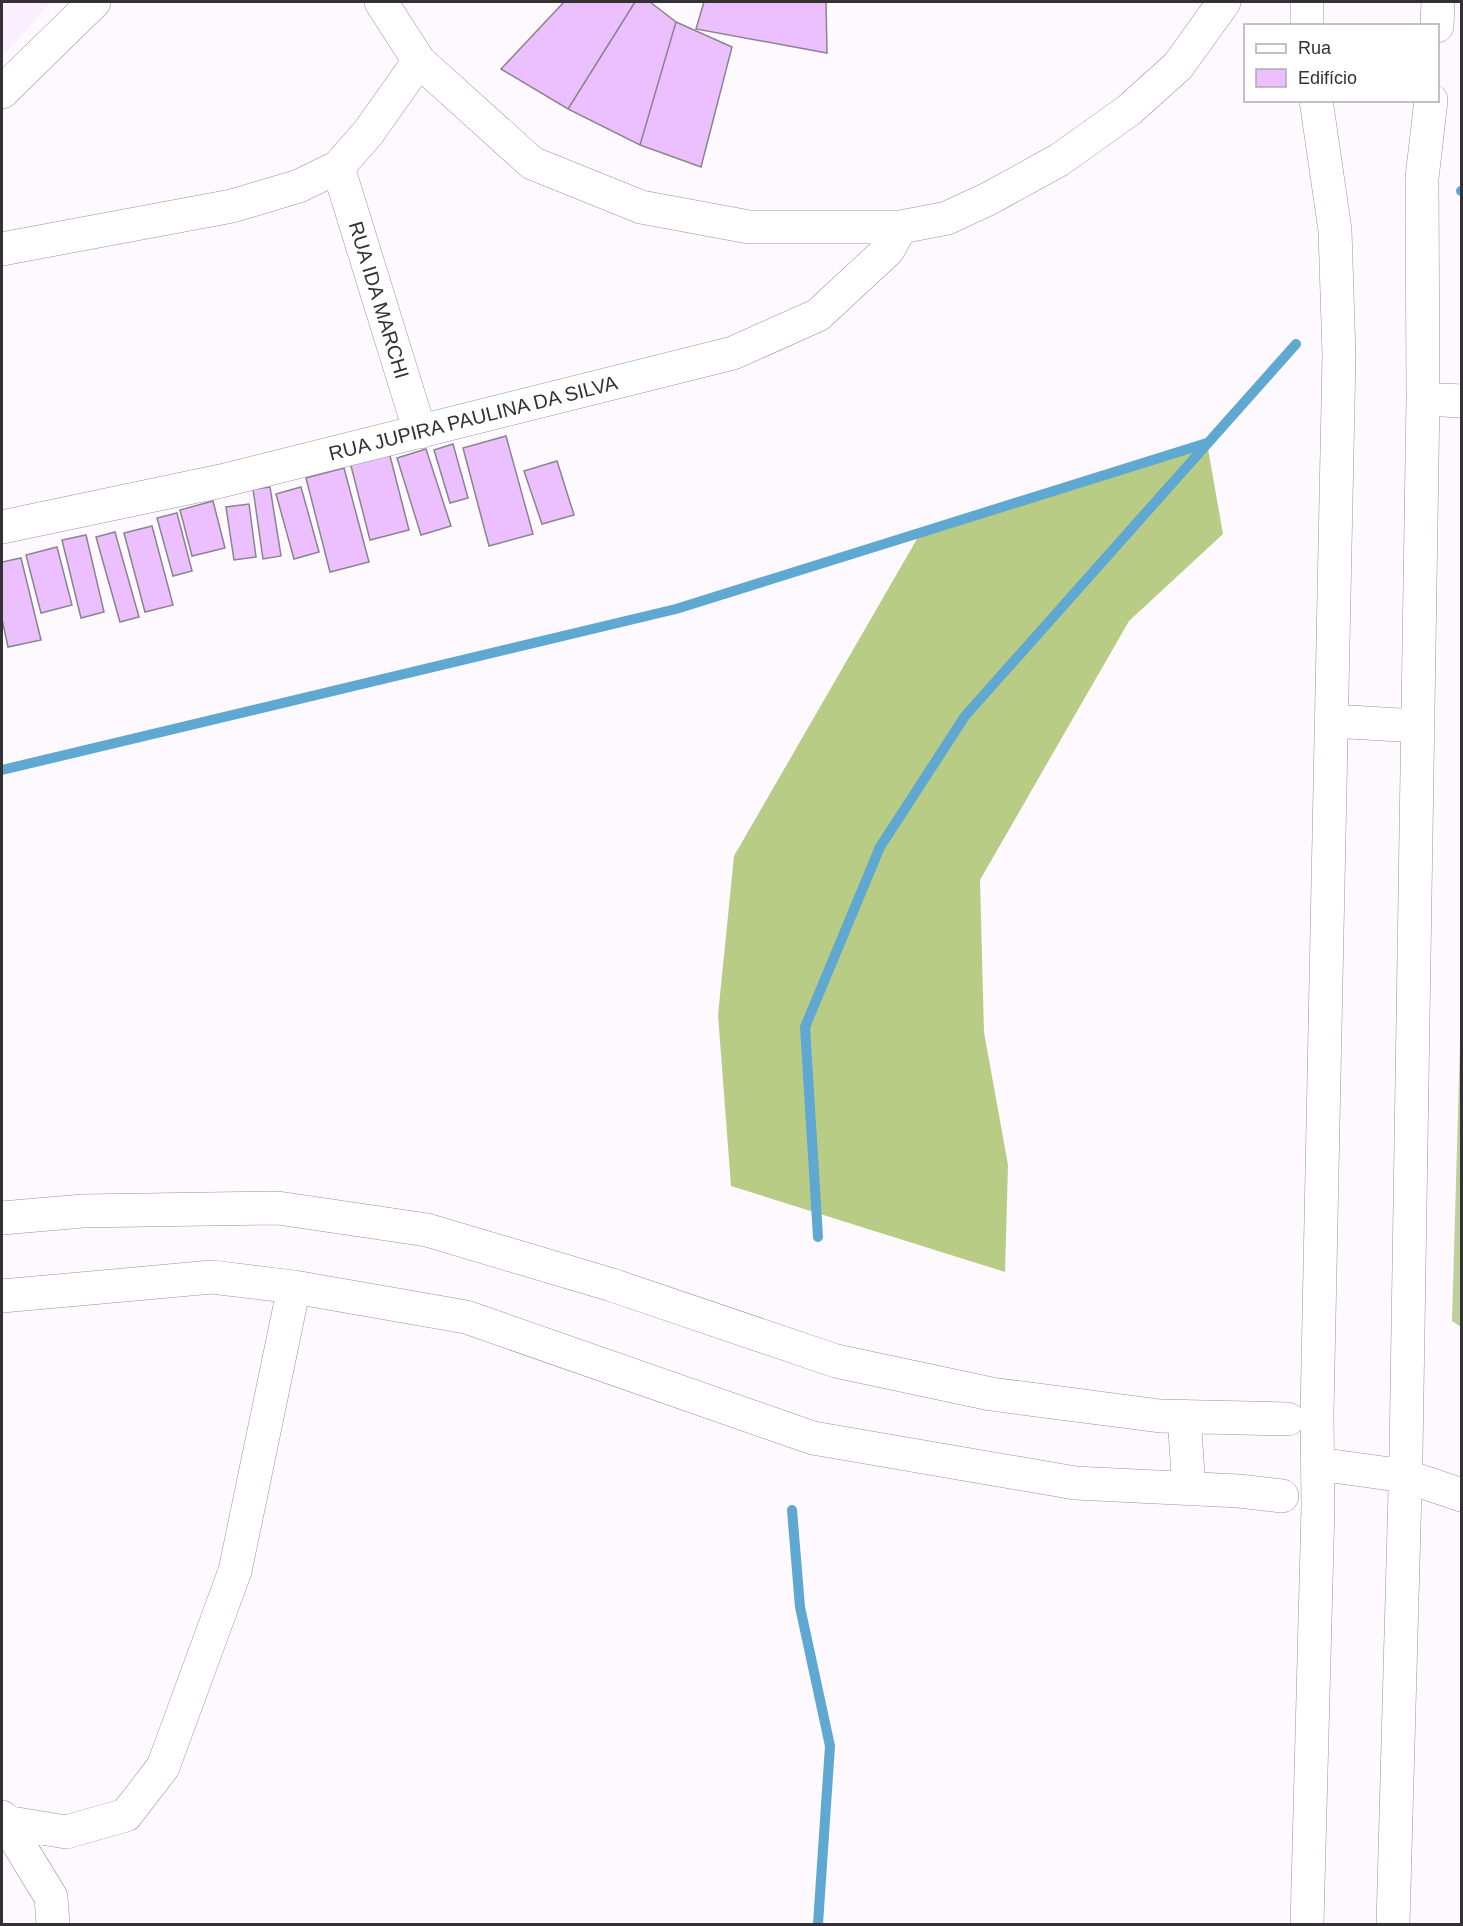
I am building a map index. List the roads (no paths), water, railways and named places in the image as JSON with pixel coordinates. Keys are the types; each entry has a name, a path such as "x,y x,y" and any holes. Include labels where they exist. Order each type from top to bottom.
{"street":[{"path":"2,92 94,2"},
{"path":"381,2 419,61 532,163 641,207 749,227 902,227 947,218 988,199 1068,153 1129,110 1178,66 1224,2"},
{"path":"1307,2 1307,24"},
{"path":"1437,24 1438,2"},
{"path":"2,249 40,240 126,227 232,206 299,186 338,167 368,133 419,61"},
{"path":"1307,1924 1339,356 1335,230 1316,102"},
{"path":"1393,1924 1405,1476 1423,399 1422,178 1431,102"},
{"name":"RUA IDA MARCHI","path":"338,167 420,432"},
{"name":"RUA JUPIRA PAULINA DA SILVA","path":"2,527 221,481 733,353 818,315 888,249 902,227"},
{"path":"1423,399 1461,401"},
{"path":"1332,721 1417,726"},
{"path":"2,1218 83,1211 278,1208 427,1230 612,1285 836,1361 991,1394 1160,1416 1288,1419"},
{"path":"2,1296 212,1276 294,1287 466,1317 813,1438 1075,1483 1282,1496"},
{"path":"3,1819 66,1832 126,1815 163,1767 235,1571 294,1287"},
{"path":"1184,1416 1189,1489"},
{"path":"1318,1464 1405,1476 1461,1495"},
{"path":"3,1819 51,1897 52,1924"}],"waterway":[{"path":"818,1237 805,1027 880,847 965,716 1296,344"},
{"path":"2,770 676,609 1207,443"},
{"path":"792,1510 800,1607 830,1746 818,1924"}]}
